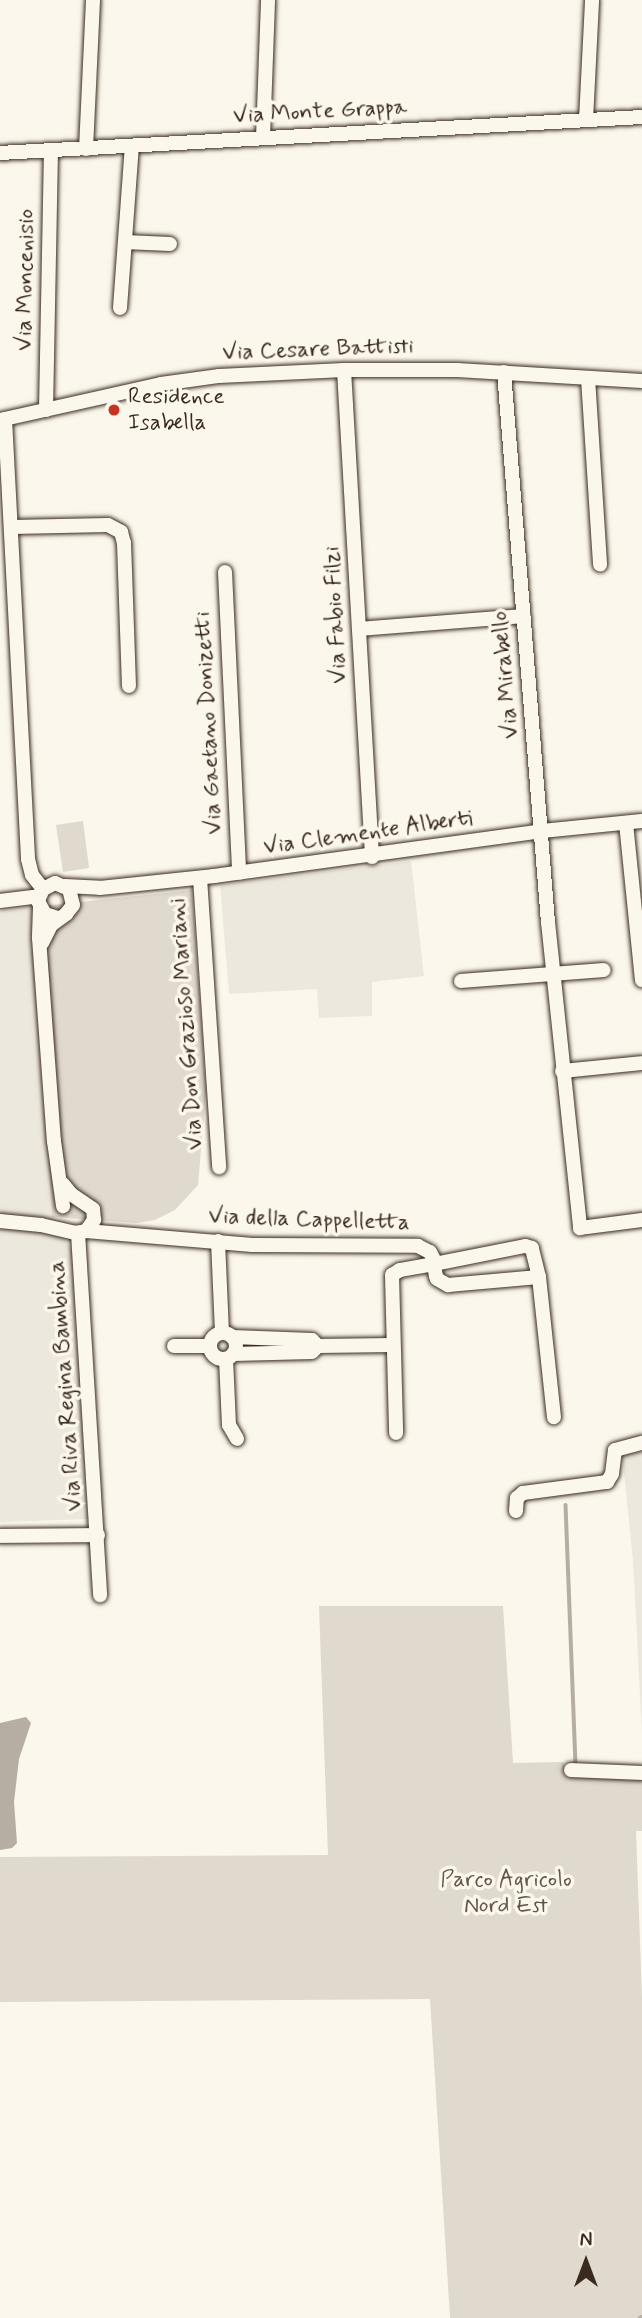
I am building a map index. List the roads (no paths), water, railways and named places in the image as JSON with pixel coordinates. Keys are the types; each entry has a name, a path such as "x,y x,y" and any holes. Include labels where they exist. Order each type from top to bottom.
{"street":[{"path":"86,149 93,0"},
{"path":"263,138 268,0"},
{"path":"586,120 592,0"},
{"name":"Via Monte Grappa","path":"0,153 642,117"},
{"path":"120,308 132,146"},
{"name":"Via Moncenisio","path":"46,410 51,150"},
{"path":"125,242 170,244"},
{"name":"Via Cesare Battisti","path":"3,419 188,379 344,370 504,372 642,381"},
{"name":"Via Fabio Filzi","path":"344,370 372,856"},
{"name":"Via Mirabello","path":"504,372 553,974 580,1228 642,1220"},
{"path":"588,378 600,565"},
{"path":"3,419 12,527 28,859 47,916 58,918"},
{"path":"12,527 108,525 118,529 124,542 129,686"},
{"name":"Via Gaetano Donizetti","path":"225,572 239,873"},
{"path":"359,629 523,616"},
{"name":"Via Clemente Alberti","path":"65,886 100,888 200,878 542,831 642,821"},
{"path":"626,823 642,980"},
{"name":"Via Don Grazioso Mariani","path":"200,878 219,1167"},
{"path":"41,948 47,931 58,918 66,915 73,905 72,894 65,886 52,884 41,897 41,948 55,1160 68,1191 88,1203 94,1212 93,1223 78,1232 63,1225 60,1176"},
{"name":"Via Clemente Alberti","path":"73,905 100,888"},
{"path":"0,901 41,897"},
{"path":"461,981 604,970"},
{"path":"562,1071 642,1063"},
{"path":"62,1210 80,1200"},
{"name":"Via della Cappelletta","path":"34,1224 62,1210"},
{"name":"Via della Cappelletta","path":"94,1212 132,1234"},
{"name":"Via della Cappelletta","path":"0,1222 34,1224 78,1232 252,1245 418,1246 430,1252 437,1279 444,1284 539,1277"},
{"name":"Via Riva Regina Bambina","path":"78,1232 100,1595"},
{"path":"218,1241 227,1335 236,1344 230,1356 229,1425 236,1440"},
{"name":"Via della Cappelletta","path":"396,1433 392,1275 527,1246 535,1251 554,1417"},
{"path":"318,1346 312,1340 227,1335 213,1339 211,1346 215,1356 230,1356 312,1352 318,1346 393,1345"},
{"path":"174,1346 211,1346"},
{"path":"516,1511 517,1498 523,1493 605,1483 612,1474 615,1450 642,1443"},
{"name":"Via Riva Regina Bambina","path":"0,1536 98,1535"},
{"path":"571,1770 642,1773"}],"waterway":[{"path":"566,1505 576,1764"}],"place":[{"name":"Residence Isabella","path":"114,410"}],"park label":[{"name":"Parco Agricolo Nord Est","path":"506,1893"}]}
